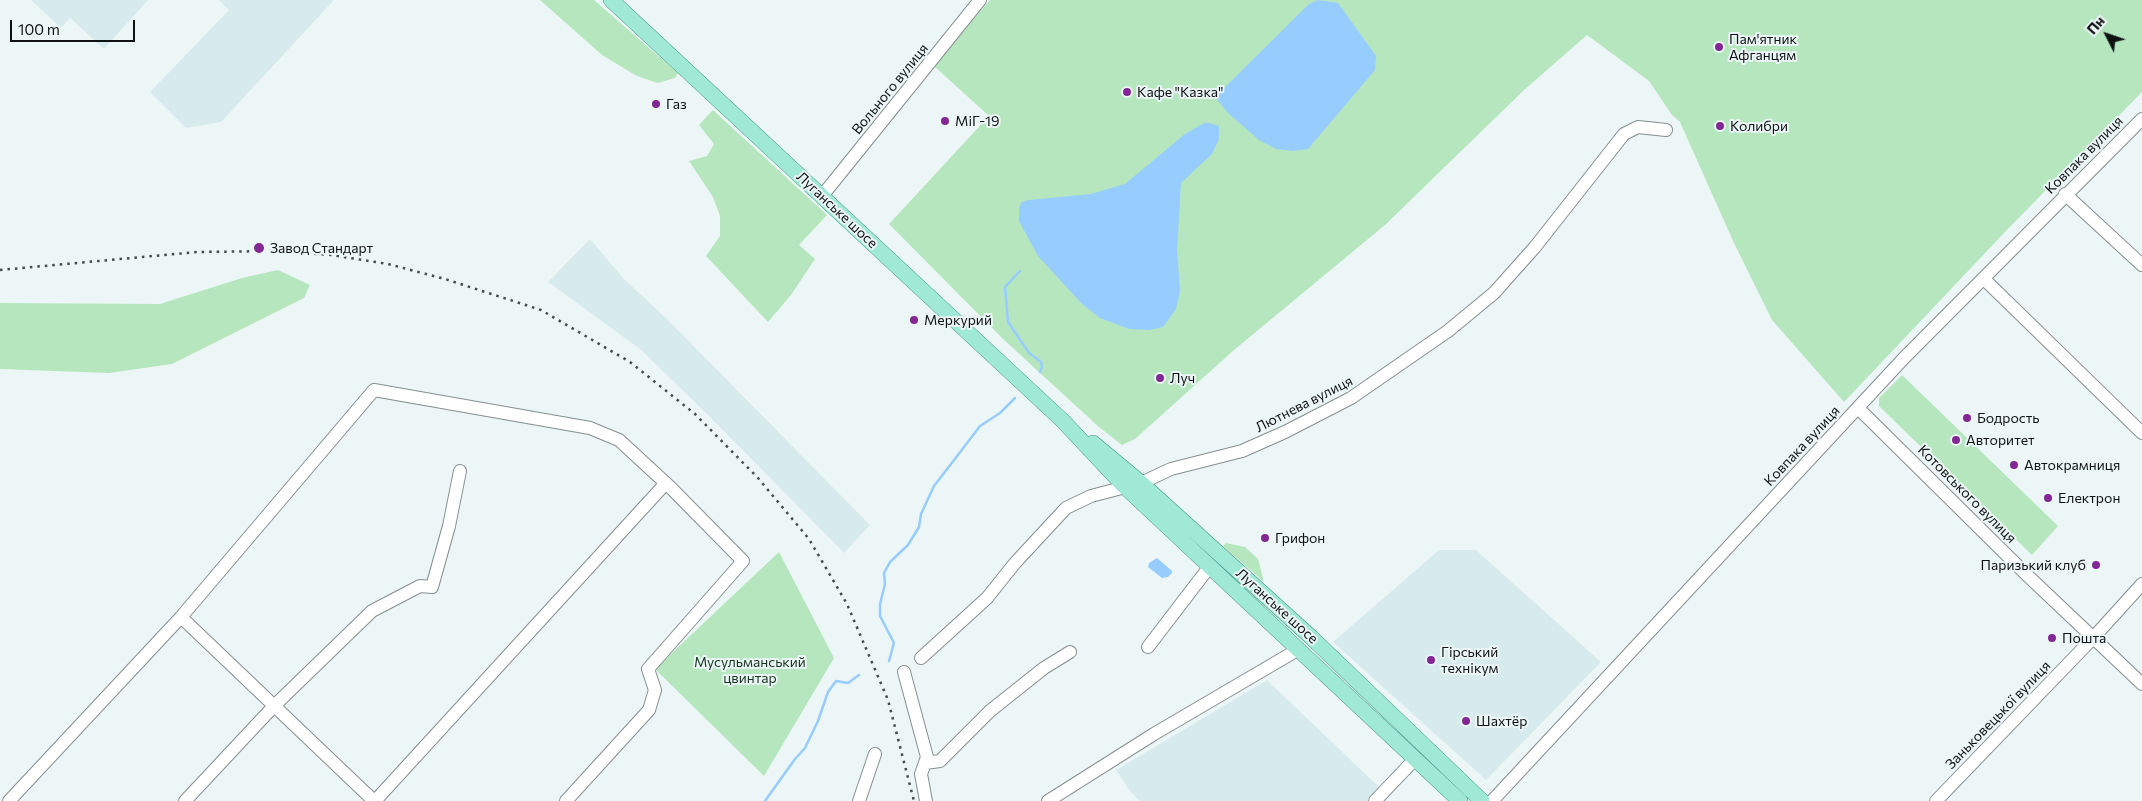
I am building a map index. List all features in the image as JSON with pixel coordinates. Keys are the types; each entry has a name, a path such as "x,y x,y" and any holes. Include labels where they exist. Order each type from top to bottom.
{"main road":[{"name":"Луганське шосе","path":"611,0 1063,421 1124,486 1460,801"},
{"name":"Луганське шосе","path":"1063,421 1109,455 1312,638 1482,801"}],"street":[{"name":"Вольного вулиця","path":"822,196 980,0"},
{"name":"Ковпака вулиця","path":"1492,801 1904,358 1984,279 2065,194 2142,119"},
{"name":"Лютнева вулиця","path":"921,658 987,598 1015,563 1066,508 1091,496 1141,483 1171,469 1242,451 1285,432 1351,398 1448,331 1494,294 1535,247 1624,134 1638,127 1666,130"},
{"path":"2065,194 2142,265"},
{"path":"1984,279 2142,433"},
{"path":"10,801 181,617 374,390 590,428 618,440 666,483 743,561 648,669 655,690 649,710 566,801"},
{"name":"Котовського вулиця","path":"1858,408 2028,576 2142,684"},
{"path":"186,801 274,706 372,611 420,586 432,587 449,526 460,471"},
{"path":"181,617 374,801 666,483"},
{"path":"1148,647 1210,566"},
{"name":"Заньковецької вулиця","path":"1936,801 2094,637 2142,584"},
{"path":"1048,801 1154,734 1299,649"},
{"path":"925,763 940,761 990,711 1044,668 1070,652"},
{"path":"904,672 927,757 921,774 926,801"},
{"path":"859,801 875,754"},
{"path":"1375,801 1415,759"}],"shaded area":[{"path":"31,0 148,0 104,49 70,18 61,28"},
{"path":"219,0 334,0 221,122 186,128 150,92 229,10"},
{"path":"590,239 624,279 667,319 870,525 844,553 640,349 548,282"},
{"path":"1439,550 1476,550 1601,662 1486,780 1333,642"},
{"path":"1267,680 1380,788 1367,801 1140,801 1129,790 1116,770"}],"green space":[{"path":"540,0 594,0 678,73 675,78 658,83 637,76 602,55"},
{"path":"990,0 2142,0 2142,92 2004,233 1844,402 1772,320 1734,243 1680,122 1672,115 1649,81 1587,35 1523,91 1385,225 1234,350 1135,439 1122,445 1099,427 1003,339 889,224 989,116 934,66"},
{"path":"713,110 827,215 799,245 815,259 791,295 768,322 706,256 720,236 720,216 713,197 689,161 707,156 714,144 699,125"},
{"path":"278,270 310,285 304,298 172,364 109,373 0,369 0,303 160,304 242,278"},
{"path":"1902,375 2058,526 2032,555 1879,406 1879,398"},
{"path":"1226,543 1245,547 1258,559 1264,582 1223,546"},
{"name":"Мусульманський цвинтар","path":"779,552 834,658 764,776 655,669"}],"water":[{"path":"1318,0 1338,3 1376,56 1375,70 1308,149 1293,151 1276,149 1259,140 1228,113 1215,97 1309,4"},
{"path":"1206,122 1219,126 1219,139 1212,154 1181,183 1177,250 1180,291 1176,309 1163,327 1149,330 1129,329 1100,318 1082,304 1038,256 1019,221 1019,207 1022,202 1029,200 1091,194 1125,184 1185,134"},
{"path":"1157,558 1172,571 1168,577 1162,578 1148,567 1149,563"}],"waterway":[{"path":"1020,271 1005,287 1008,322 1029,353 1041,362 1040,372"},
{"path":"889,661 894,643 880,616 880,604 885,584 884,573 890,562 908,545 919,527 921,514 934,486 980,426 1000,413 1015,398"},
{"path":"765,801 805,748 818,721 828,692 836,681 848,683 859,675"}],"railway":[{"path":"0,270 197,252 277,251 331,255 388,264 445,279 541,310 630,362 695,414 758,478 809,539 847,604 888,700 914,801"}],"place":[{"name":"Пам'ятник Афганцям","path":"1719,47"},
{"name":"Кафе \"Казка\"","path":"1127,92"},
{"name":"Газ","path":"656,104"},
{"name":"МіГ-19","path":"945,121"},
{"name":"Колибри","path":"1720,126"},
{"name":"Завод Стандарт","path":"259,248"},
{"name":"Меркурий","path":"914,320"},
{"name":"Луч","path":"1160,378"},
{"name":"Бодрость","path":"1967,418"},
{"name":"Авторитет","path":"1956,440"},
{"name":"Автокрамниця","path":"2014,465"},
{"name":"Електрон","path":"2048,498"},
{"name":"Грифон","path":"1265,538"},
{"name":"Паризький клуб","path":"2096,565"},
{"name":"Пошта","path":"2052,638"},
{"name":"Гірський технікум","path":"1431,660"},
{"name":"Шахтёр","path":"1466,721"}]}
